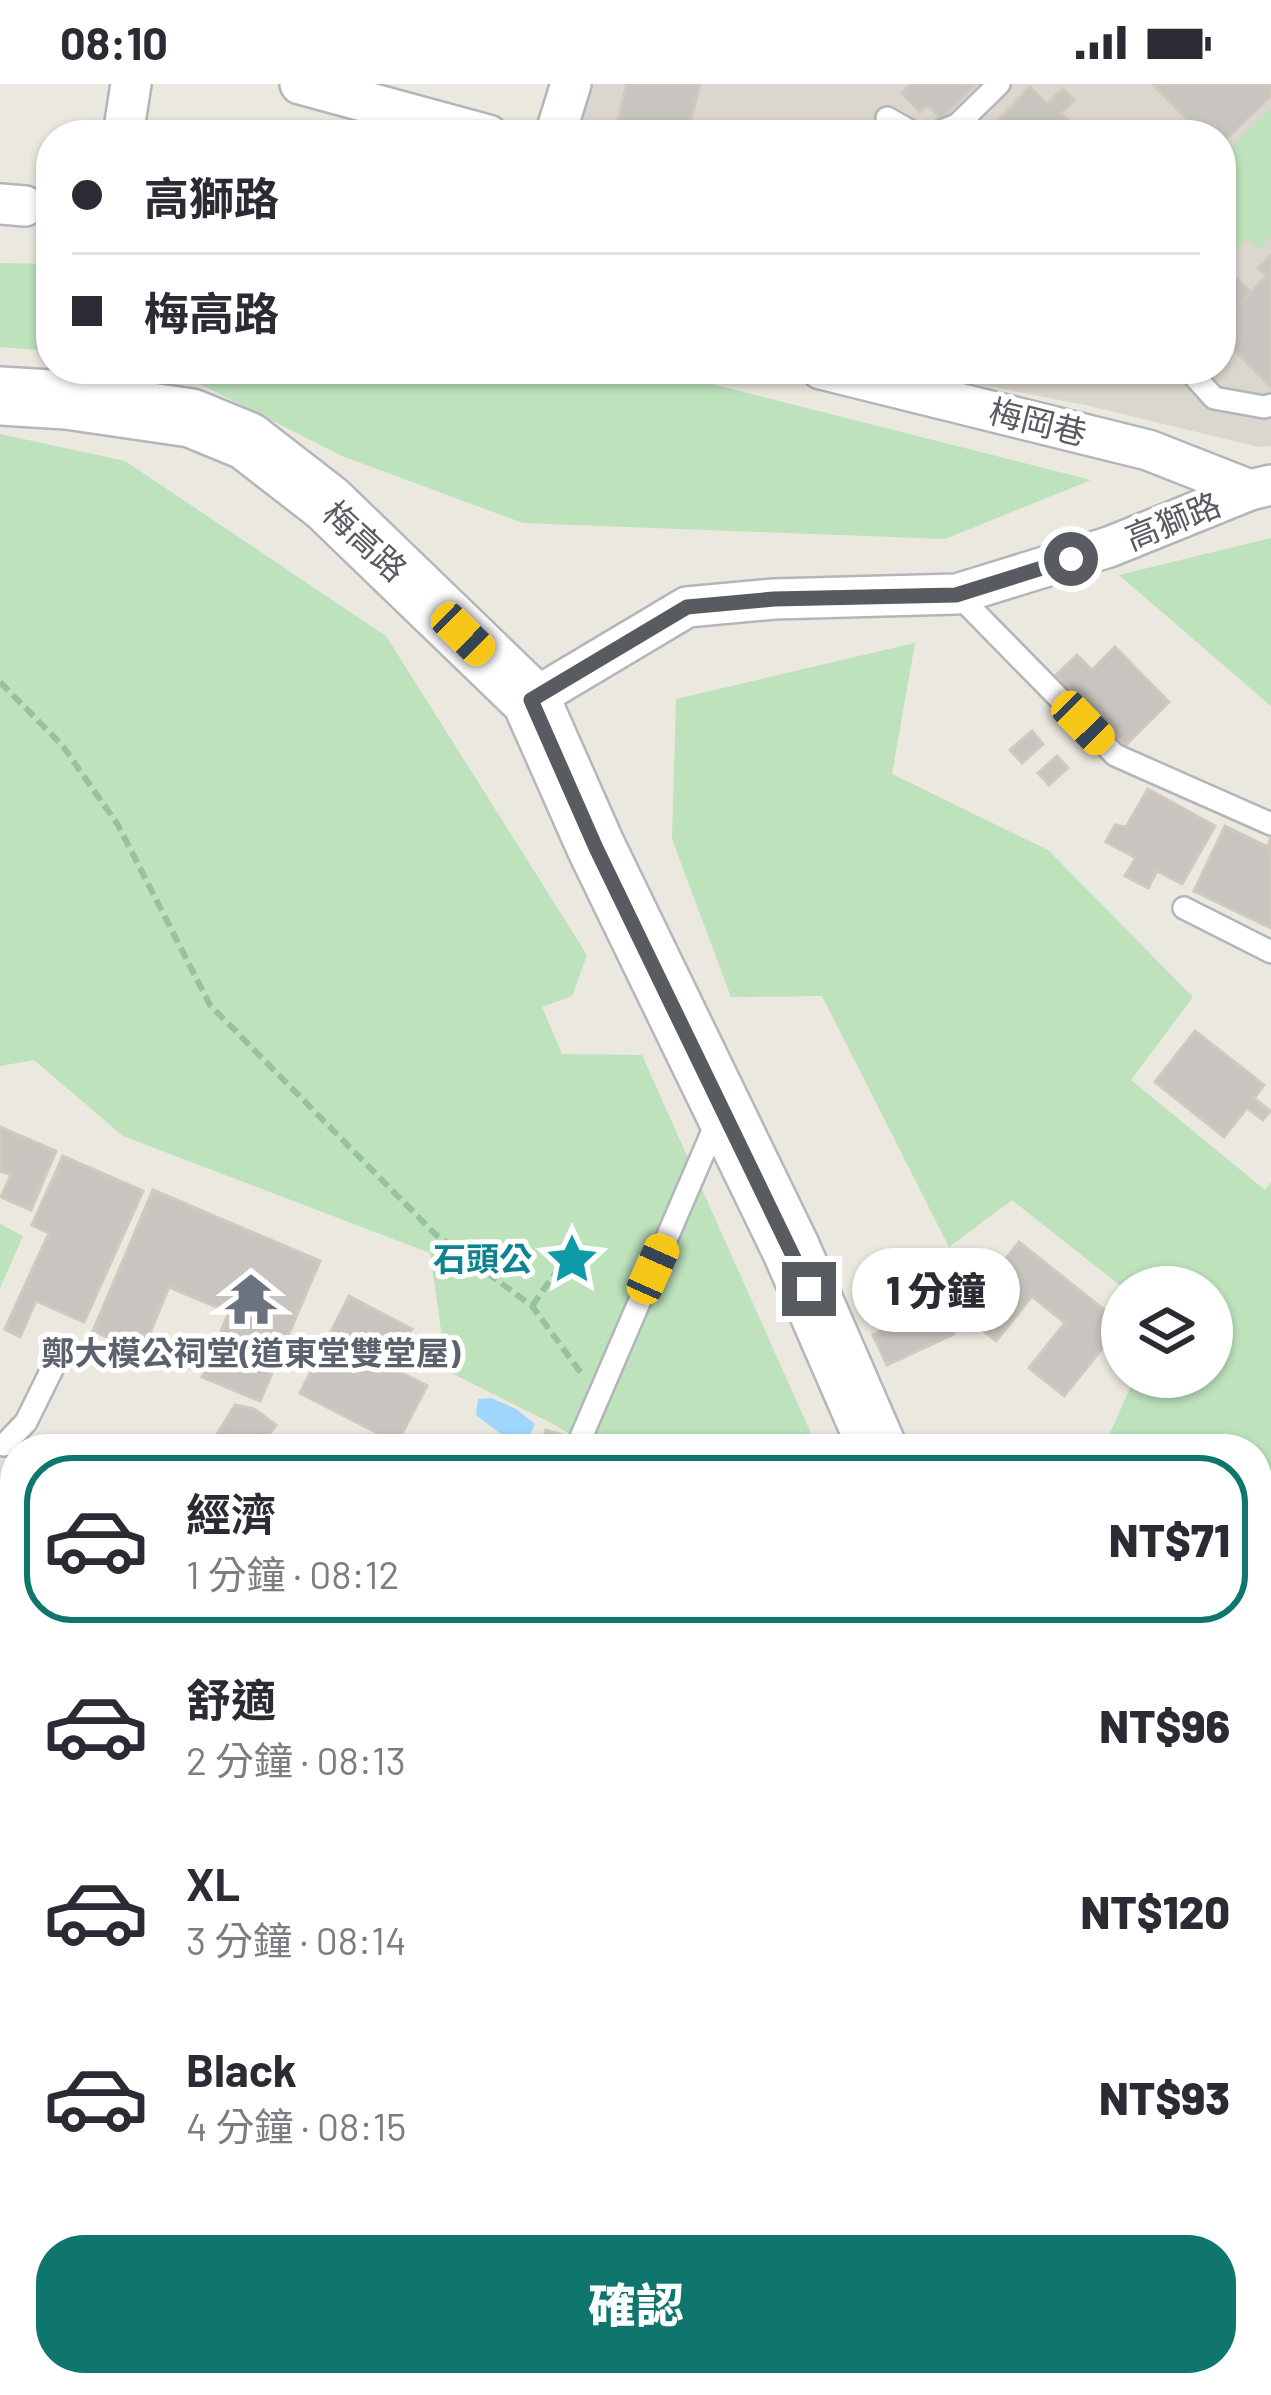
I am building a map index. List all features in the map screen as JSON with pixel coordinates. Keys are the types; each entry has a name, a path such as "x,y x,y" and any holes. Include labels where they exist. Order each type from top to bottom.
{"street":[{"path":"125,120 131,84"},
{"path":"300,84 417,120"},
{"path":"560,120 571,84"},
{"name":"梅岡巷","path":"882,384 1148,450 1261,488"},
{"name":"梅高路","path":"0,396 67,400 191,418 247,441 327,503 531,700 596,848 791,1249 871,1434"},
{"name":"高獅路","path":"531,700 687,607 774,599 956,595 1109,547 1261,488"}],"lane":[{"path":"970,120 999,84"},
{"path":"1201,384 1214,398 1271,405"},
{"path":"956,595 1115,755 1271,824"},
{"path":"1184,908 1271,952"},
{"path":"582,1434 722,1107"},
{"path":"16,1434 61,1351"}],"path":[{"path":"0,682 62,745 118,825 210,1005 435,1234 532,1306 597,1395"},
{"path":"532,1306 566,1258 573,1259"}],"shaded area":[{"path":"593,84 1271,84 1271,446 976,384 1236,384 1236,120 582,120"}],"green space":[{"path":"1271,109 1271,237 1258,250 1247,239 1236,249 1236,143"},
{"path":"0,263 36,264 36,350 0,347"},
{"path":"200,384 711,384 1091,480 945,539 523,523 342,456"},
{"path":"0,434 125,461 386,636 587,955 572,996 542,1007 562,1054 642,1055 811,1434 570,1434 447,1371 430,1253 123,1136 34,1060 0,1066"},
{"path":"1271,538 1271,706 1119,575"},
{"path":"915,643 892,774 1048,850 1193,997 1131,1080 1265,1190 1271,1182 1271,1434 1110,1434 1126,1398 1233,1398 1233,1266 1101,1266 1101,1270 1012,1200 949,1247 822,996 731,997 672,839 676,699"},
{"path":"0,1224 23,1236 0,1288"}],"water":[{"path":"491,1398 516,1409 535,1424 530,1434 501,1434 476,1415 478,1399"}],"building":[{"path":"627,84 700,84 691,120 618,120"},
{"path":"911,84 976,84 941,119 928,105 920,112 902,93"},
{"path":"1153,84 1271,84 1271,96 1236,130 1236,120 1188,120"},
{"path":"1030,87 1047,104 1063,89 1074,100 1061,113 1068,120 998,120"},
{"path":"1271,255 1270,386 1236,352 1236,307 1267,276 1258,268"},
{"path":"1236,278 1251,292 1236,307"},
{"path":"1115,647 1169,702 1126,745 1056,675 1077,655 1092,670"},
{"path":"1032,731 1043,744 1022,763 1010,750"},
{"path":"1057,756 1068,768 1049,785 1038,773"},
{"path":"1148,789 1215,826 1182,884 1157,871 1148,888 1125,876 1136,858 1106,842 1115,825 1126,827"},
{"path":"1225,826 1268,847 1271,836 1271,928 1194,891"},
{"path":"1195,1031 1264,1085 1254,1098 1270,1111 1263,1120 1247,1108 1224,1137 1155,1082"},
{"path":"0,1127 56,1151 31,1210 1,1197 11,1175 0,1171"},
{"path":"63,1156 143,1191 84,1322 36,1301 20,1337 5,1329 49,1233 32,1225"},
{"name":"鄭大模公祠堂(道東堂雙堂屋)","path":"153,1190 320,1261 260,1401 202,1377 229,1312 169,1287 142,1352 93,1331"},
{"path":"1019,1242 1101,1307 1101,1350 1064,1396 1029,1368 1065,1323 1032,1296 996,1341 962,1314"},
{"path":"349,1296 412,1329 390,1367 427,1386 402,1434 380,1434 300,1393"},
{"path":"940,1303 954,1334 887,1365 873,1335"},
{"path":"235,1405 254,1409 276,1425 269,1434 217,1434"}],"place":[{"name":"石頭公","path":"572,1259"},
{"name":"鄭大模公祠堂(道東堂雙堂屋)","path":"251,1299"}],"route":[{"path":"809,1289 596,848 531,700 687,607 774,599 956,595 1071,559"}]}
